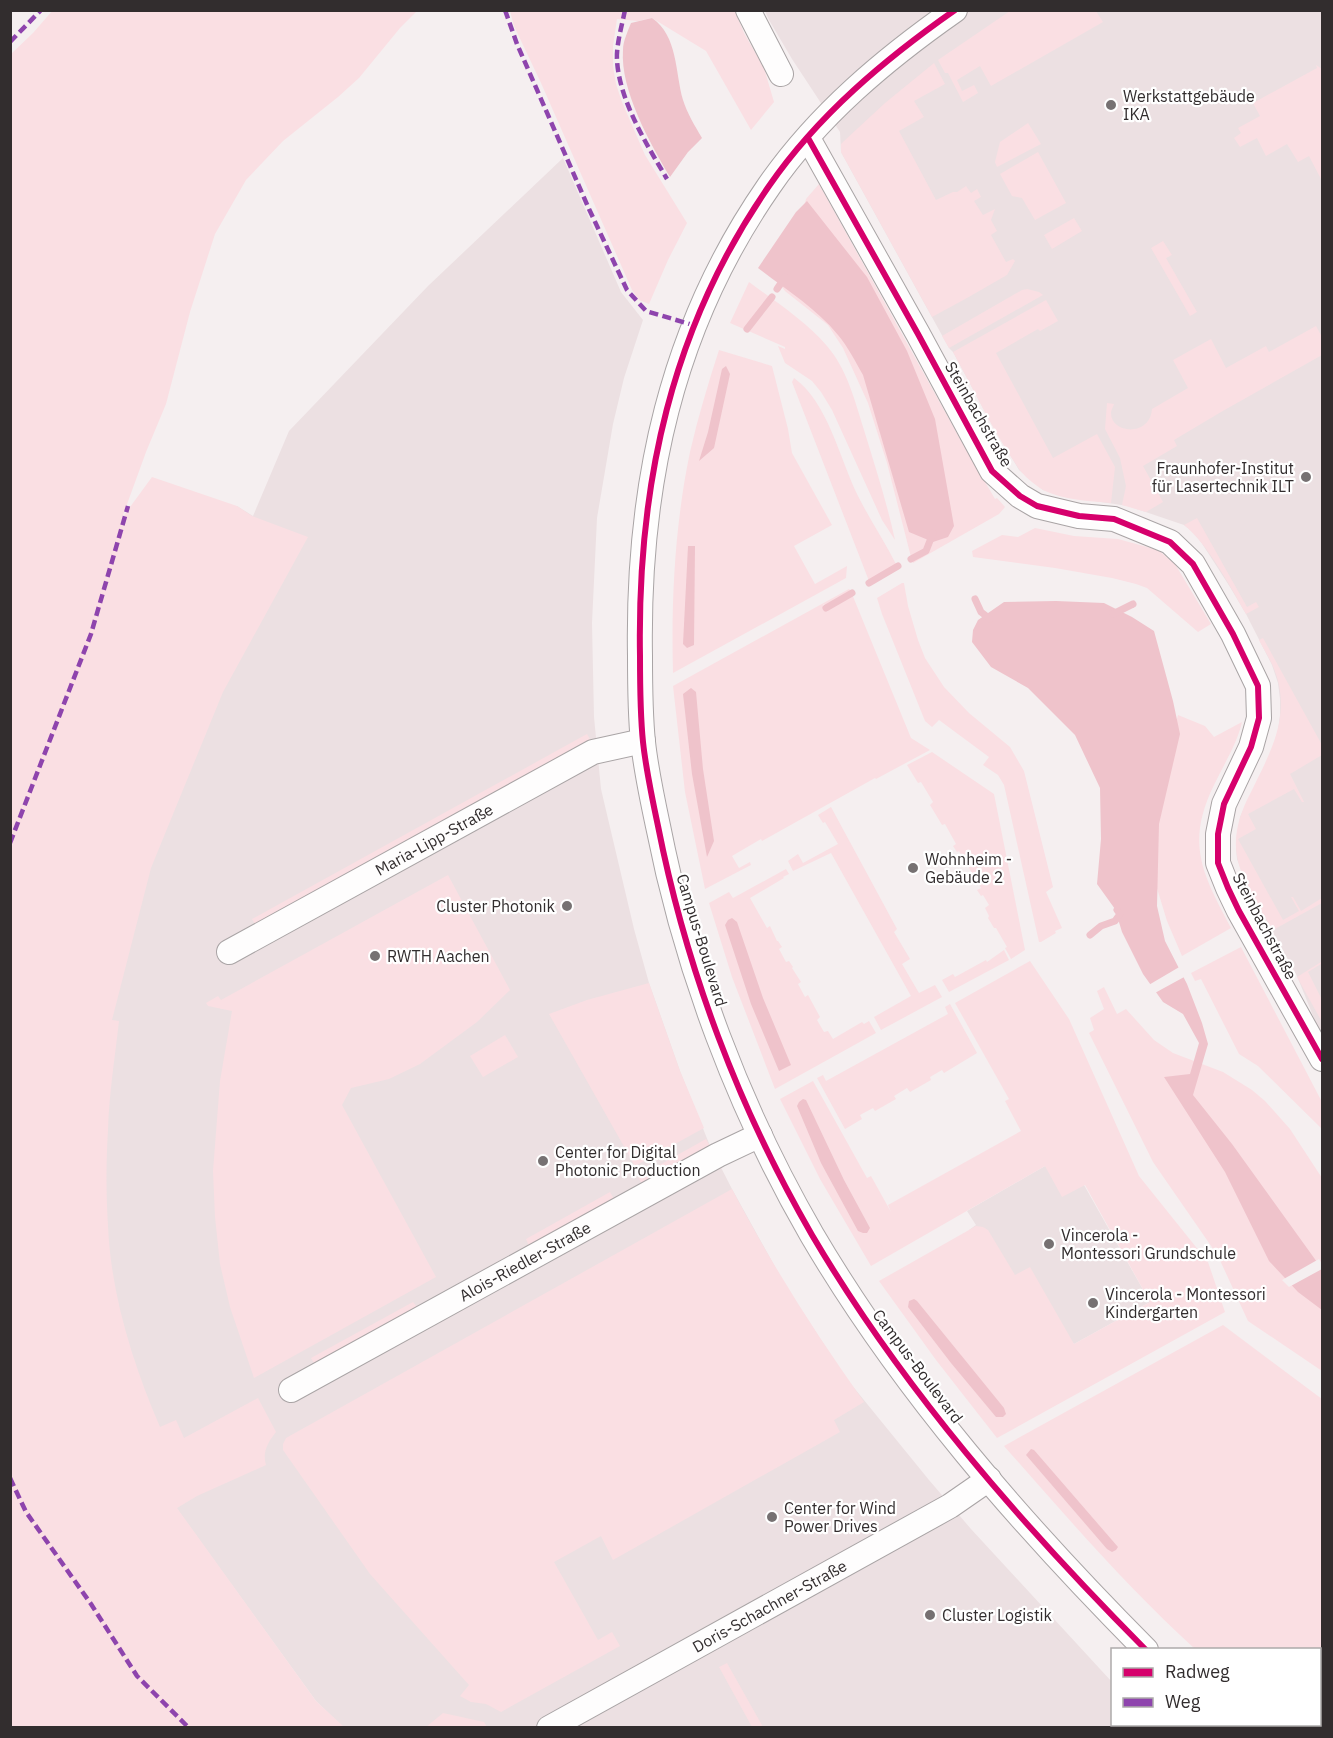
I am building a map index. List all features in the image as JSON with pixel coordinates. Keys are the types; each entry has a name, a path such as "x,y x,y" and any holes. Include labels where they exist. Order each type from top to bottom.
{"street":[{"path":"747,10 781,74"},
{"name":"Campus-Boulevard","path":"955,10 884,63 846,97 808,138 768,187 723,260 693,325 672,388 659,440 644,538 639,624 643,741 663,855 677,912 701,988 760,1135 811,1233 864,1317 914,1386 989,1479 1094,1597 1144,1648"},
{"name":"Steinbachstraße","path":"808,138 992,471 1020,496 1037,506 1079,516 1114,519 1170,542 1193,564 1233,634 1258,686 1259,718 1251,747 1224,804 1218,834 1218,863 1239,911 1323,1059"},
{"name":"Maria-Lipp-Straße","path":"230,952 593,752 643,741"},
{"name":"Alois-Riedler-Straße","path":"291,1390 718,1155 760,1135"},
{"name":"Doris-Schachner-Straße","path":"549,1728 950,1506 989,1479"}],"shaded area":[{"path":"53,10 417,11 359,78 283,141 246,180 215,234 190,312 166,404 122,518 152,477 237,506 252,516 308,537 223,692 151,868 112,1020 119,1021 109,1116 107,1202 110,1252 125,1329 132,1354 160,1427 176,1420 184,1438 258,1398 276,1432 266,1447 266,1465 197,1496 177,1508 316,1701 344,1727 11,1727 10,55"},
{"path":"510,11 735,11 744,33 764,68 774,102 751,130 706,51 652,18 638,21 617,19 613,66 622,102 645,155 687,223 649,304 639,300 632,290 514,26"},
{"path":"765,11 1322,11 1322,1038 1297,976 1248,887 1237,859 1240,817 1270,755 1278,731 1280,715 1278,683 1272,665 1246,614 1201,542 1184,525 1128,506 1068,497 1043,490 1019,470 841,152 840,132 792,59"},
{"path":"1010,11 1096,11 1103,22 991,86 980,66 957,80 962,91 974,85 978,93 963,102 948,73 945,73 938,60"},
{"path":"652,18 667,34 674,55 683,100 702,138 688,152 670,177 638,116 631,99 623,66 624,43 631,23"},
{"path":"934,63 945,84 914,101 924,117 899,131 936,200 966,186 971,193 977,189 981,197 974,201 983,215 995,209 991,220 997,231 991,235 1006,262 1013,259 1015,261 1007,275 932,317 841,152 841,144 885,103"},
{"path":"1316,65 1322,69 1322,181 1309,156 1298,162 1287,144 1266,156 1257,138 1240,147 1234,138 1241,133 1238,128 1260,116 1253,103 1317,68"},
{"path":"1028,123 1041,144 997,167 995,162 1000,142"},
{"path":"1038,152 1066,203 1035,220 1022,198 1012,196 1000,174"},
{"name":"RWTH Aachen","path":"563,158 621,292 643,320 624,378 613,424 597,518 592,623 594,717 601,789 634,929 649,983 680,1071 710,1146 732,1189 785,1285 846,1378 971,1529 1111,1681 1111,1726 1159,1727 344,1728 316,1701 169,1498 142,1437 93,1280 91,1016 237,506 253,516 289,431 428,286"},
{"path":"819,184 960,439 995,499 997,498 1005,507 999,514 913,563 912,561 928,552 930,541 927,541 924,550 911,557 887,463 868,403 843,348 828,325 785,291 769,270 801,217 806,199"},
{"path":"807,201 867,277 907,351 935,419 954,526 948,537 933,542 909,532 863,375 854,359 838,335 820,316 758,268 796,212"},
{"path":"1074,218 1082,231 1052,249 1044,235"},
{"path":"1163,241 1172,255 1166,258 1197,312 1190,316 1151,248"},
{"path":"749,282 810,328 827,346 840,365 857,408 885,498 895,540 882,520 832,410 821,392 812,381 785,363 778,346 785,349 785,347 730,323"},
{"path":"1027,289 1043,295 949,348 942,336"},
{"path":"1046,300 1058,321 1040,331 1038,329 996,353 1053,458 1097,434 1115,467 1111,503 1059,496 1043,490 1027,477 1019,469 1001,441 953,352"},
{"path":"1316,326 1322,337 1322,355 1174,440 1177,446 1143,466 1163,502 1146,512 1122,505 1126,486 1120,458 1105,429 1107,403 1114,404 1111,413 1117,425 1123,428 1138,428 1150,418 1152,409 1188,388 1173,360 1211,339 1226,368 1266,346 1269,352"},
{"path":"719,350 772,366 792,453 832,525 794,546 815,584 847,566 846,578 673,673 674,590 681,506 693,439"},
{"path":"726,366 730,374 714,448 699,461 722,369"},
{"path":"794,378 806,388 824,416 851,482 897,566 869,581 792,382"},
{"path":"1197,518 1247,607 1256,602 1259,607 1246,614 1202,543 1184,525"},
{"path":"1035,528 1074,536 1118,539 1158,550 1175,564 1211,624 1198,632 1147,588 1136,584 1055,568 973,557 972,551 1002,535 1018,537"},
{"path":"688,546 695,546 694,645 687,648 683,644"},
{"path":"904,583 908,606 925,658 944,687 969,713 1010,747 1024,771 1053,887 1046,892 1062,928 1041,942 1039,942 1004,785 998,775 983,765 989,757 939,720 932,727 925,721 882,614 877,598"},
{"path":"849,589 851,591 823,605 828,612 827,608 852,594 911,738 930,750 732,856 739,868 750,862 751,865 705,889 685,792 673,686"},
{"path":"1004,602 1104,603 1154,631 1180,734 1159,824 1157,906 1165,941 1187,984 1208,1044 1193,1095 1232,1144 1322,1269 1322,1310 1298,1292 1269,1261 1225,1172 1164,1077 1190,1074 1199,1043 1183,1014 1163,1002 1143,974 1122,932 1115,909 1097,884 1101,839 1100,788 1075,735 1028,688 991,667 972,642 973,630 978,620"},
{"path":"1263,638 1322,745 1322,755 1290,774 1304,802 1294,789 1248,814 1256,829 1238,839 1283,920 1299,911 1291,897 1301,911 1322,898 1322,903 1273,930 1247,885 1239,865 1236,848 1240,816 1272,747 1280,715 1281,699 1278,682 1272,664 1259,640"},
{"path":"691,688 696,692 703,769 714,841 707,857 692,774 683,694"},
{"path":"1178,715 1205,726 1214,737 1242,722 1234,746 1205,806 1200,825 1199,842 1201,859 1212,892 1231,928 1182,956 1167,921 1156,885 1154,806"},
{"path":"587,734 591,741 256,926 252,919"},
{"path":"932,752 994,794 1025,950 1011,959 1005,948 1007,947 988,918 985,908 989,905 977,890 981,888 959,851 957,852 953,846 956,844 945,824 942,825 930,805 933,802 921,782 918,783 907,765"},
{"path":"831,807 897,929 894,932 910,959 902,964 919,993 935,985 942,997 881,1030 874,1017 911,996 831,853 793,871 788,861 798,854 803,863 838,844 818,815"},
{"path":"786,869 789,874 750,898 767,928 770,926 782,947 779,949 786,962 789,961 793,967 801,982 798,984 805,997 808,995 820,1017 817,1020 824,1032 828,1031 833,1039 862,1022 864,1024 869,1021 876,1033 775,1089 732,977 709,903 729,892 733,898"},
{"path":"448,875 510,990 477,1022 420,1064 389,1079 351,1088 342,1105 436,1277 254,1378 230,1307 220,1264 215,1217 213,1171 220,1081 232,1011 208,1006 206,1003 218,996 221,1000"},
{"path":"732,918 737,922 763,998 791,1065 779,1071 751,1004 725,925"},
{"path":"1241,947 1322,1102 1322,1129 1258,1066 1239,1054 1201,979 1195,981 1191,973"},
{"path":"1004,950 1009,960 949,992 942,980 953,974 955,977 986,960 987,962"},
{"path":"1030,961 1069,1019 1139,1176 1208,1262 1225,1312 997,1438 936,1360 879,1281 976,1226 983,1227 988,1230 1015,1275 1030,1267 1074,1344 1150,1302 1085,1185 1062,1197 1045,1166 871,1266 820,1179 780,1099 813,1081 867,1178 871,1176 891,1212 888,1205 1021,1131 1005,1101 1009,1099 955,1003"},
{"path":"1321,962 1308,972 1322,1000 1322,1022 1297,977"},
{"path":"649,983 680,1071 704,1128 635,1166 549,1014 587,1000"},
{"path":"1104,987 1117,1014 1126,1009 1154,1040 1173,1053 1223,1072 1265,1101 1290,1129 1322,1178 1322,1371 1248,1321 1218,1256 1153,1162 1089,1033 1094,1030 1090,1018 1104,1009 1097,991"},
{"path":"950,1004 977,1053 944,1073 942,1070 930,1077 931,1080 910,1092 907,1088 894,1096 896,1099 875,1111 873,1108 860,1115 862,1119 845,1129 817,1078 823,1075 826,1081 948,1014 945,1007"},
{"path":"505,1035 518,1057 483,1077 470,1056"},
{"path":"803,1099 806,1100 870,1228 867,1233 858,1231 821,1163 797,1106"},
{"path":"706,1139 710,1146 642,1184 638,1177"},
{"path":"1045,1166 1084,1185 1150,1302 1074,1344 969,1230 976,1225 967,1211"},
{"path":"732,1189 795,1298 864,1402 834,1420 840,1432 613,1560 601,1536 554,1562 598,1640 612,1632 620,1646 501,1712 486,1704 471,1702 460,1696 469,1685 370,1574 283,1450 286,1438"},
{"path":"610,1192 614,1199 529,1246 526,1239"},
{"path":"914,1299 1004,1408 1006,1414 1003,1417 996,1417 908,1307 909,1301"},
{"path":"413,1302 418,1308 315,1365 311,1358"},
{"path":"1223,1325 1322,1399 1322,1726 1320,1728 1279,1728 1277,1726 1321,1726 1321,1648 1194,1648 1120,1575 1004,1446"},
{"path":"1031,1449 1118,1547 1116,1550 1112,1552 1107,1549 1026,1455"},
{"path":"727,1663 763,1727 752,1727 719,1667"},
{"path":"443,1713 484,1722 487,1727 426,1727"}],"pier":[{"path":"1181,966 1186,976 1153,994 1147,986"},
{"path":"1319,1259 1322,1269 1289,1287 1282,1280"}],"waterway":[{"path":"777,289 785,277"},
{"path":"747,329 772,297"},
{"path":"911,559 926,551 933,533"},
{"path":"869,583 898,566"},
{"path":"826,608 852,593"},
{"path":"975,599 981,612 990,619"},
{"path":"1113,614 1133,604"},
{"path":"1090,935 1101,926 1115,921 1120,914 1117,910"}],"marked path":[{"path":"10,42 41,10"},
{"path":"505,10 517,44 627,290 646,311 693,325"},
{"path":"625,10 617,48 619,75 635,122 667,179"},
{"path":"10,843 91,634 128,506"},
{"path":"10,1478 26,1512 91,1604 137,1676 189,1728"}],"cycle path":[{"path":"955,10 878,68 809,135 769,186 735,240 707,295 684,352 667,410 654,470 645,531 641,593 640,688 643,742 651,794 670,879 700,985 718,1036 761,1138 812,1235 847,1292 885,1347 966,1453 1054,1554 1144,1648"},
{"path":"808,138 992,471 1020,496 1037,506 1079,516 1114,519 1170,542 1193,564 1233,634 1258,686 1259,718 1251,747 1224,804 1218,834 1218,863 1239,911 1322,1059"}],"place":[{"name":"Werkstattgebäude IKA","path":"1111,105"},
{"name":"Fraunhofer-Institut für Lasertechnik ILT","path":"1306,477"},
{"name":"Wohnheim - Gebäude 2","path":"913,868"},
{"name":"Cluster Photonik","path":"567,906"},
{"name":"RWTH Aachen","path":"375,956"},
{"name":"Center for Digital Photonic Production","path":"543,1161"},
{"name":"Vincerola - Montessori Grundschule","path":"1049,1244"},
{"name":"Vincerola - Montessori Kindergarten","path":"1093,1303"},
{"name":"Center for Wind Power Drives","path":"772,1517"},
{"name":"Cluster Logistik","path":"930,1615"}]}
